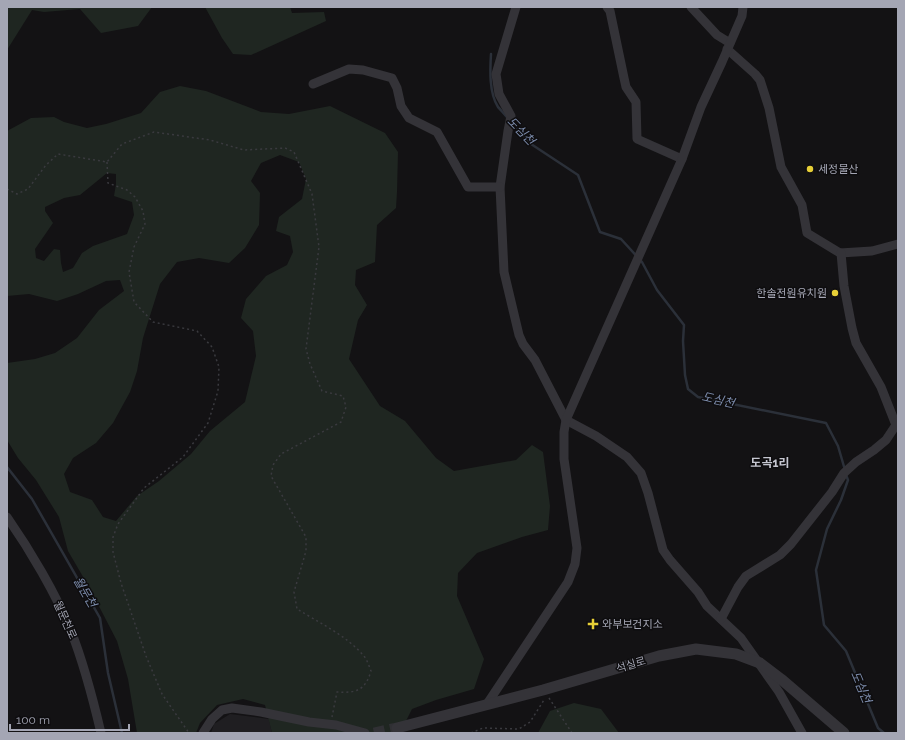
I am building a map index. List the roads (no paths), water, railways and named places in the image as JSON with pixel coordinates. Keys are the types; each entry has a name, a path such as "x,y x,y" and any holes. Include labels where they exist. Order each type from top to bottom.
{"street":[{"path":"516,7 496,74 499,94 511,116 500,186 504,272 519,335 523,344 535,360 566,420 596,436 627,457 641,473 648,493 663,550 698,592 707,606 741,638 760,663 779,692 802,733"},
{"path":"607,7 610,11 626,87 636,102 637,139 682,159"},
{"path":"691,7 756,74 760,80 769,108 781,167 802,205 807,233 841,253 872,251 898,244"},
{"path":"487,704 568,582 575,564 577,548 564,459 564,432 566,420 682,159 701,107 742,16 743,7"},
{"path":"313,84 349,69 363,70 392,78 397,88 401,106 409,118 437,132 468,187 500,186"},
{"path":"721,619 738,587 746,576 780,555 791,544 832,492 844,473 856,462 886,440 897,423 881,387 856,342 844,286 841,253"},
{"name":"월문천로","path":"7,517 56,599 70,630 84,669 101,733"},
{"name":"석실로","path":"396,728 544,690 659,656 696,649 736,654 760,663 844,733"},
{"path":"203,733 212,719 222,710 232,708 261,712 309,722 330,724 365,733"}],"waterway":[{"name":"도심천","path":"491,54 490,74 493,95 498,107 507,117"},
{"name":"도심천","path":"512,122 531,144 578,175 600,232 621,239 642,262 657,290 684,325 683,341 685,375 688,389 698,397 826,423 838,446 845,470"},
{"name":"월문천","path":"7,467 32,499 100,618 108,673 122,733"},
{"name":"도심천","path":"846,475 848,480 841,500 827,529 816,570 824,625 846,651 878,728 884,733"}],"tunnel":[{"path":"374,733 397,728"}],"place":[{"name":"세정물산","path":"810,169"},
{"name":"한솔전원유치원","path":"835,293"},
{"name":"와부보건지소","path":"593,624"}],"district":[{"name":"도곡1리","path":"770,463"}]}
